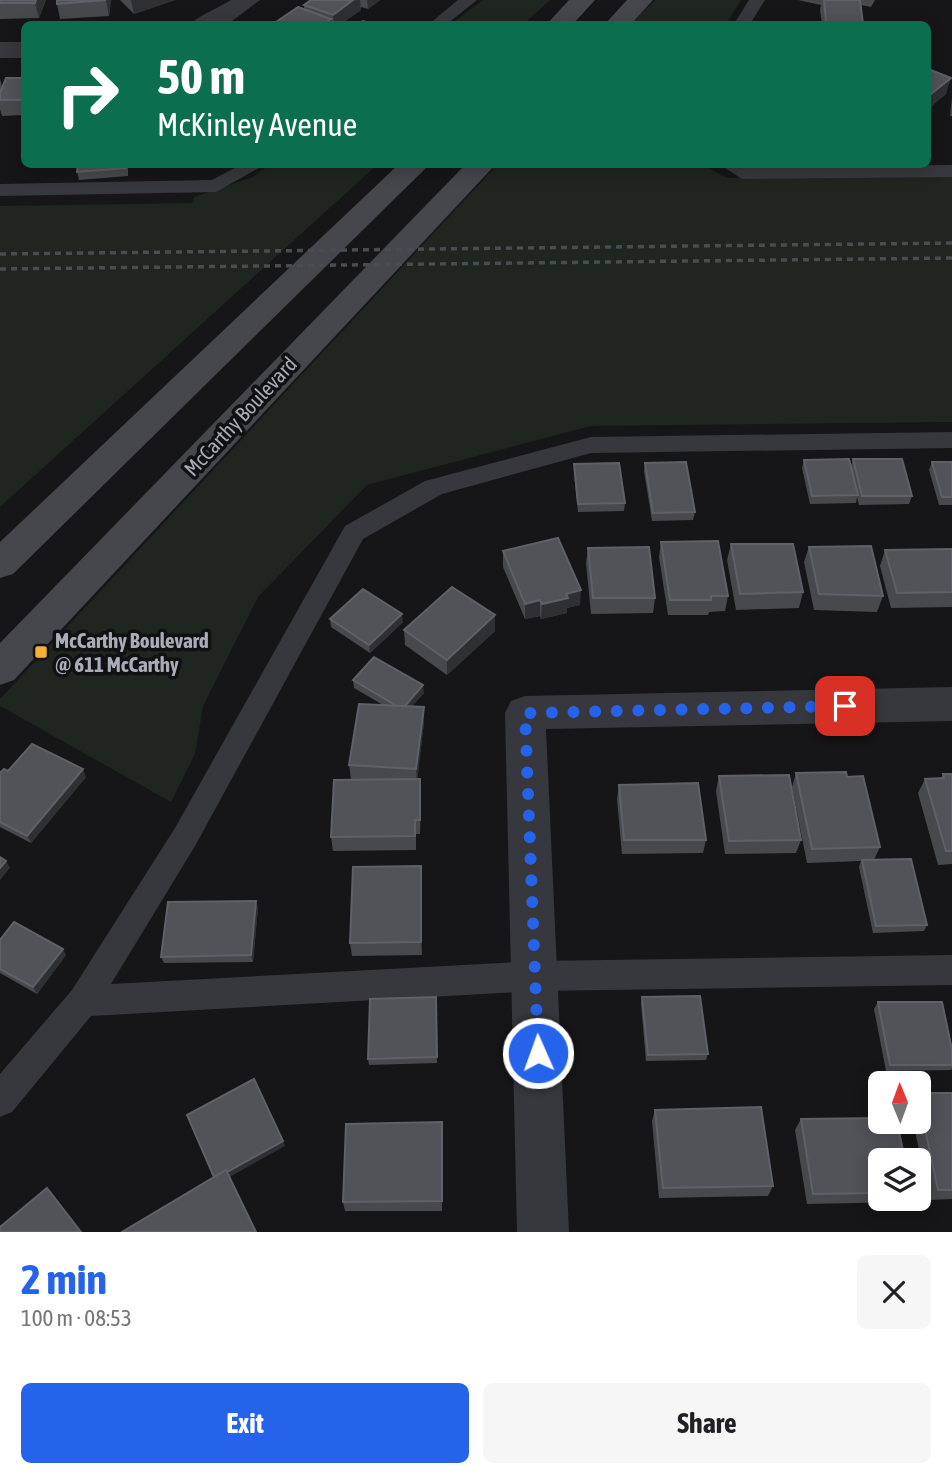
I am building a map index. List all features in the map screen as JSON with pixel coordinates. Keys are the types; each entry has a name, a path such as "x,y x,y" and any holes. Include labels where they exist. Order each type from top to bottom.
{"main road":[{"path":"562,21 583,0"},
{"path":"620,21 641,0"},
{"path":"0,564 412,168"},
{"name":"McCarthy Boulevard","path":"0,669 478,168"}],"street":[{"path":"214,21 248,0"},
{"path":"0,50 21,50"},
{"path":"542,1232 536,976 525,713 952,704"}],"lane":[{"path":"441,21 469,0"},
{"path":"744,21 757,0"},
{"path":"0,190 216,186 250,168"},
{"path":"734,168 742,173 952,171"},
{"path":"0,1100 83,1001 184,837 354,533 434,488 591,445 952,440"},
{"path":"83,1001 536,976 952,970"}],"shaded area":[{"path":"483,0 550,0 527,21 455,21"},
{"path":"656,0 741,0 728,21 632,21"},
{"path":"265,168 374,168 0,507 0,206 193,203 194,197 253,177"},
{"path":"494,168 709,168 727,178 952,175 952,422 591,426 367,485 258,597 203,706 195,754 171,802 0,706 0,699"}],"building":[{"path":"0,0 36,0 35,3 0,3"},
{"path":"57,0 106,0 57,4"},
{"path":"311,0 353,0 333,15 304,5"},
{"path":"824,0 860,0 863,21 826,21"},
{"path":"298,7 331,19 328,21 277,21"},
{"path":"931,70 951,78 931,94"},
{"path":"6,78 21,78 21,100 0,100"},
{"path":"78,168 126,168 77,172"},
{"path":"849,459 858,495 812,496 804,460"},
{"path":"853,459 902,459 912,496 862,496"},
{"path":"686,462 695,512 653,513 645,463"},
{"path":"932,462 952,462 952,497 942,497"},
{"path":"619,463 625,503 578,504 574,464"},
{"path":"558,538 581,590 566,594 568,598 542,604 540,600 525,604 503,551"},
{"path":"718,541 728,596 711,596 711,600 670,600 661,542"},
{"path":"731,544 793,544 803,592 740,594"},
{"path":"871,546 883,596 819,594 809,547"},
{"path":"649,547 655,598 593,598 588,548"},
{"path":"952,549 952,592 897,593 885,550"},
{"path":"452,587 495,615 447,660 404,630"},
{"path":"363,589 402,614 369,645 330,619"},
{"path":"374,657 423,685 405,706 397,706 353,680"},
{"path":"359,704 424,707 416,769 349,765"},
{"path":"32,744 83,769 27,836 0,822 0,773 4,769 8,771"},
{"path":"846,772 847,777 863,776 880,847 812,849 796,773"},
{"path":"943,774 952,774 952,851 946,851 925,779 944,778"},
{"path":"789,775 801,840 729,841 719,776"},
{"path":"420,779 420,820 415,820 415,836 331,837 334,780"},
{"path":"698,783 706,840 624,840 619,785"},
{"path":"0,857 6,861 0,868"},
{"path":"911,859 927,925 876,926 862,860"},
{"path":"421,866 421,942 350,943 353,867"},
{"path":"256,901 251,955 161,957 168,902"},
{"path":"14,922 63,949 33,987 0,969 0,940"},
{"path":"700,996 708,1054 648,1055 642,997"},
{"path":"436,997 437,1057 368,1059 370,999"},
{"path":"878,1002 942,1002 952,1050 952,1065 890,1065"},
{"path":"254,1079 283,1141 214,1177 187,1115"},
{"path":"931,1093 952,1093 952,1190 938,1190 926,1134 931,1134"},
{"path":"761,1107 773,1186 663,1188 655,1110"},
{"path":"868,1118 868,1134 900,1134 902,1148 868,1148 868,1193 813,1194 801,1119"},
{"path":"442,1122 442,1201 343,1202 346,1124"},
{"path":"226,1170 256,1232 122,1232"},
{"path":"47,1188 81,1232 0,1232 0,1227"}],"railway":[{"path":"0,254 952,243"},
{"path":"0,269 952,258"}],"place":[{"name":"McCarthy Boulevard @ 611 McCarthy","path":"41,652"}],"route":[{"path":"538,1053 525,713 845,706"}]}
